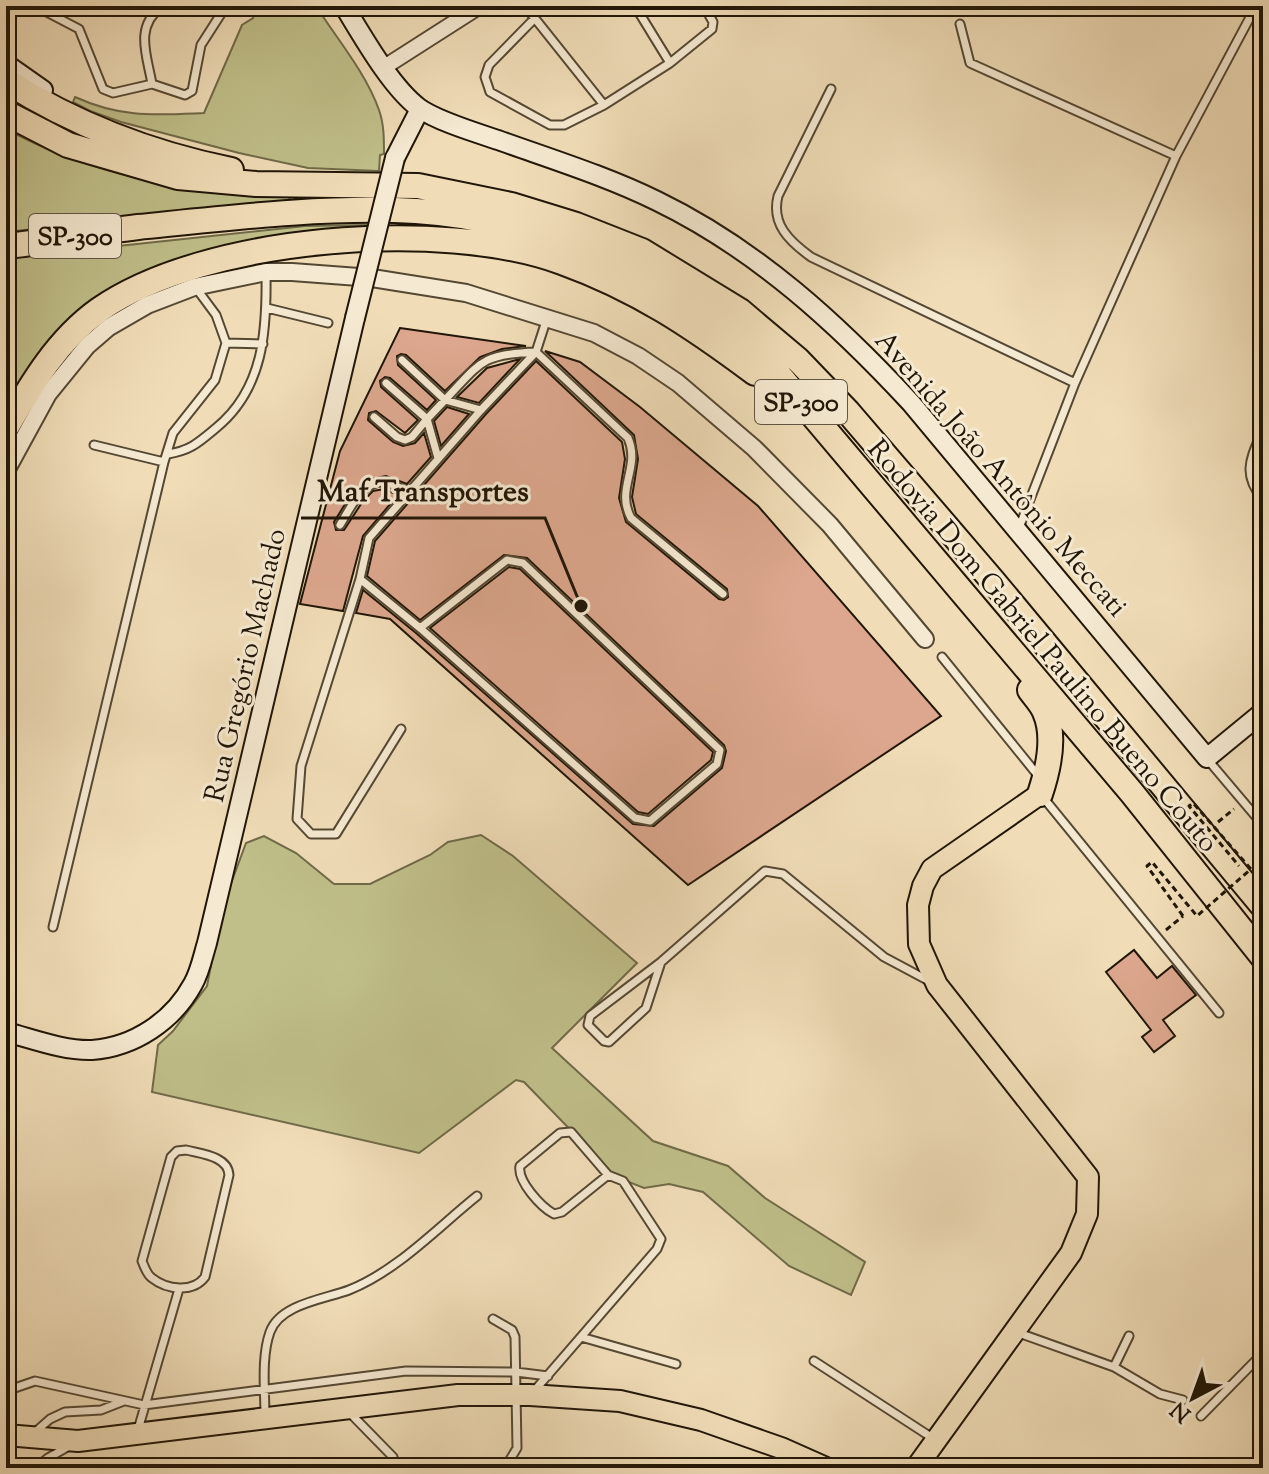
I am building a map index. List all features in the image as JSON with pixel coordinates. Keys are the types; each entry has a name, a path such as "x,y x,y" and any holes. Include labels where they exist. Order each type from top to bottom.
{"highway":[{"path":"6,81 117,137 204,164 348,185"},
{"name":"Rodovia Dom Gabriel Paulino Bueno Couto","path":"6,113 68,145 178,177 256,184 418,186 511,205 576,225 642,251 740,311 798,360 857,422 1263,906"},
{"name":"Rodovia Dom Gabriel Paulino Bueno Couto","path":"10,246 137,227 324,211 417,211 501,224 571,244 629,268 679,295 726,328 778,374 1132,793 1263,957"},
{"path":"6,428 51,357 98,311 128,293 185,269 289,247 354,240 427,238 499,244 560,261 617,284 657,304 701,333 769,383 821,427"},
{"path":"964,592 1046,713 1050,742 1042,789"}],"main road":[{"name":"Avenida João Antônio Meccati","path":"344,6 383,68 420,109 656,201 732,243 790,287 860,348 911,403 1207,758"},
{"path":"6,64 117,137"},
{"name":"Rua Gregório Machado","path":"6,1032 90,1050 118,1045 163,1022 180,1005 194,982 207,943 395,158 420,109"},
{"path":"1207,758 1263,712"},
{"path":"916,1468 1071,1253 1087,1214 1088,1177 937,985 919,944 918,905 932,869 1042,789"},
{"path":"6,1435 78,1441 458,1395 523,1395 620,1401 701,1420 781,1448 826,1468"}],"street":[{"path":"383,68 480,6"},
{"path":"6,471 48,394 87,346 109,327 147,305 194,287 266,272 372,278 466,293 594,333 638,356 678,383 754,448 830,525 925,639"}],"lane":[{"path":"35,6 79,29 103,89 113,93 152,84 185,95 192,91 201,45 226,6"},
{"path":"152,84 143,33 152,13 162,6"},
{"path":"525,6 604,105"},
{"path":"635,6 670,63"},
{"path":"535,18 489,65 485,77 490,92 550,125 564,125 604,105 670,63 712,29 713,22 704,6"},
{"path":"1018,530 1075,383 1176,156 1256,6"},
{"path":"960,24 970,63 1176,156"},
{"path":"831,89 778,196 774,211 781,228 811,257 1075,383"},
{"path":"94,445 166,458 190,450 225,422 240,405 255,377 267,308 266,272"},
{"path":"53,927 173,433 215,380 226,343 216,315 194,287"},
{"path":"267,308 328,323"},
{"path":"401,729 336,834 311,834 297,819 301,766 360,579 369,538 536,352 547,318"},
{"path":"226,343 263,344"},
{"path":"374,417 405,440 412,437 486,359 501,353 536,352 628,438 634,452 624,504 631,518 723,594"},
{"path":"402,360 445,400 481,410"},
{"path":"386,383 427,419 438,458"},
{"path":"1263,429 1250,459 1249,477 1263,500"},
{"path":"340,525 362,492 371,485 385,482 409,492"},
{"path":"360,579 635,818 650,821 717,764 720,750 523,563 507,560 420,628"},
{"path":"942,657 1219,1013"},
{"name":"Avenida João Antônio Meccati","path":"1207,758 1263,825"},
{"path":"661,962 646,1008 609,1042 604,1041 588,1025 590,1016 661,962 765,871 783,874 884,957 937,985"},
{"path":"523,1395 548,1376 657,1249 661,1239 623,1181 608,1175 575,1134 568,1131 560,1133 523,1163 519,1170 521,1178 547,1210 554,1214 562,1212 608,1175"},
{"path":"186,1150 224,1162 229,1175 205,1277 199,1284 179,1289 150,1278 142,1261 171,1157 177,1151 186,1150"},
{"path":"265,1419 271,1331 283,1314 352,1289 384,1272 477,1196"},
{"path":"136,1435 179,1289"},
{"path":"493,1319 512,1330 515,1337 516,1372 523,1395 517,1448 505,1468"},
{"path":"1014,1331 1114,1367 1160,1394 1183,1400"},
{"path":"1114,1367 1129,1336"},
{"path":"581,1337 676,1364"},
{"path":"1201,1416 1263,1353"},
{"path":"814,1361 936,1440"},
{"path":"6,1391 35,1381 144,1405 406,1371 516,1372 548,1376"},
{"path":"29,1437 50,1419 65,1412 101,1410 126,1401"},
{"path":"345,1409 393,1457 395,1468"},
{"path":"6,1435 14,1468"},
{"path":"36,1468 78,1441"}],"path":[{"path":"1213,826 1243,801"},
{"path":"1157,937 1183,916 1147,866 1152,862 1197,916 1251,869 1193,803 1189,806 1239,866"}],"shaded area":[{"path":"257,6 316,6 359,70 379,110 384,154 380,155 379,171 308,168 239,153 121,122 73,102 75,97 108,109 138,114 204,113 242,25 253,18"},
{"path":"6,129 73,159 143,179 215,191 289,195 290,201 6,232"},
{"path":"366,225 365,233 132,283 6,408 6,258 305,226"},
{"path":"481,835 513,856 637,963 552,1048 653,1141 728,1166 765,1198 865,1262 851,1295 789,1266 703,1192 669,1184 644,1188 616,1177 524,1082 516,1080 419,1153 152,1092 158,1045 173,1031 207,986 222,908 246,843 264,836 296,853 334,884 370,884 430,855 448,842"}],"building":[{"path":"400,328 526,346 502,349 480,357 445,391 406,355 397,356 398,365 436,400 427,410 385,377 380,381 381,387 418,420 405,433 376,411 369,413 368,420 393,442 403,446 415,443 424,433 431,457 407,484 386,476 366,480 352,493 334,522 336,530 344,530 373,491 384,489 398,495 363,536 343,611 300,604 340,451"},
{"path":"545,351 580,362 640,407 758,506 941,716 688,885 390,619 356,613 363,590 633,824 654,826 722,768 726,751 724,745 527,558 504,555 420,620 367,576 375,541 536,361 622,442 625,459 619,498 626,522 719,599 728,597 727,589 636,514 632,497 638,459 634,435"},
{"path":"520,359 479,403 457,397 487,368"},
{"path":"447,407 469,414 441,446 434,421"},
{"path":"509,567 520,569 713,752 711,760 648,814 638,812 430,628"},
{"path":"1134,950 1157,978 1172,966 1196,995 1163,1020 1175,1036 1154,1052 1142,1037 1151,1030 1106,972"}],"place":[{"name":"Maf Transportes","path":"581,606"}]}
